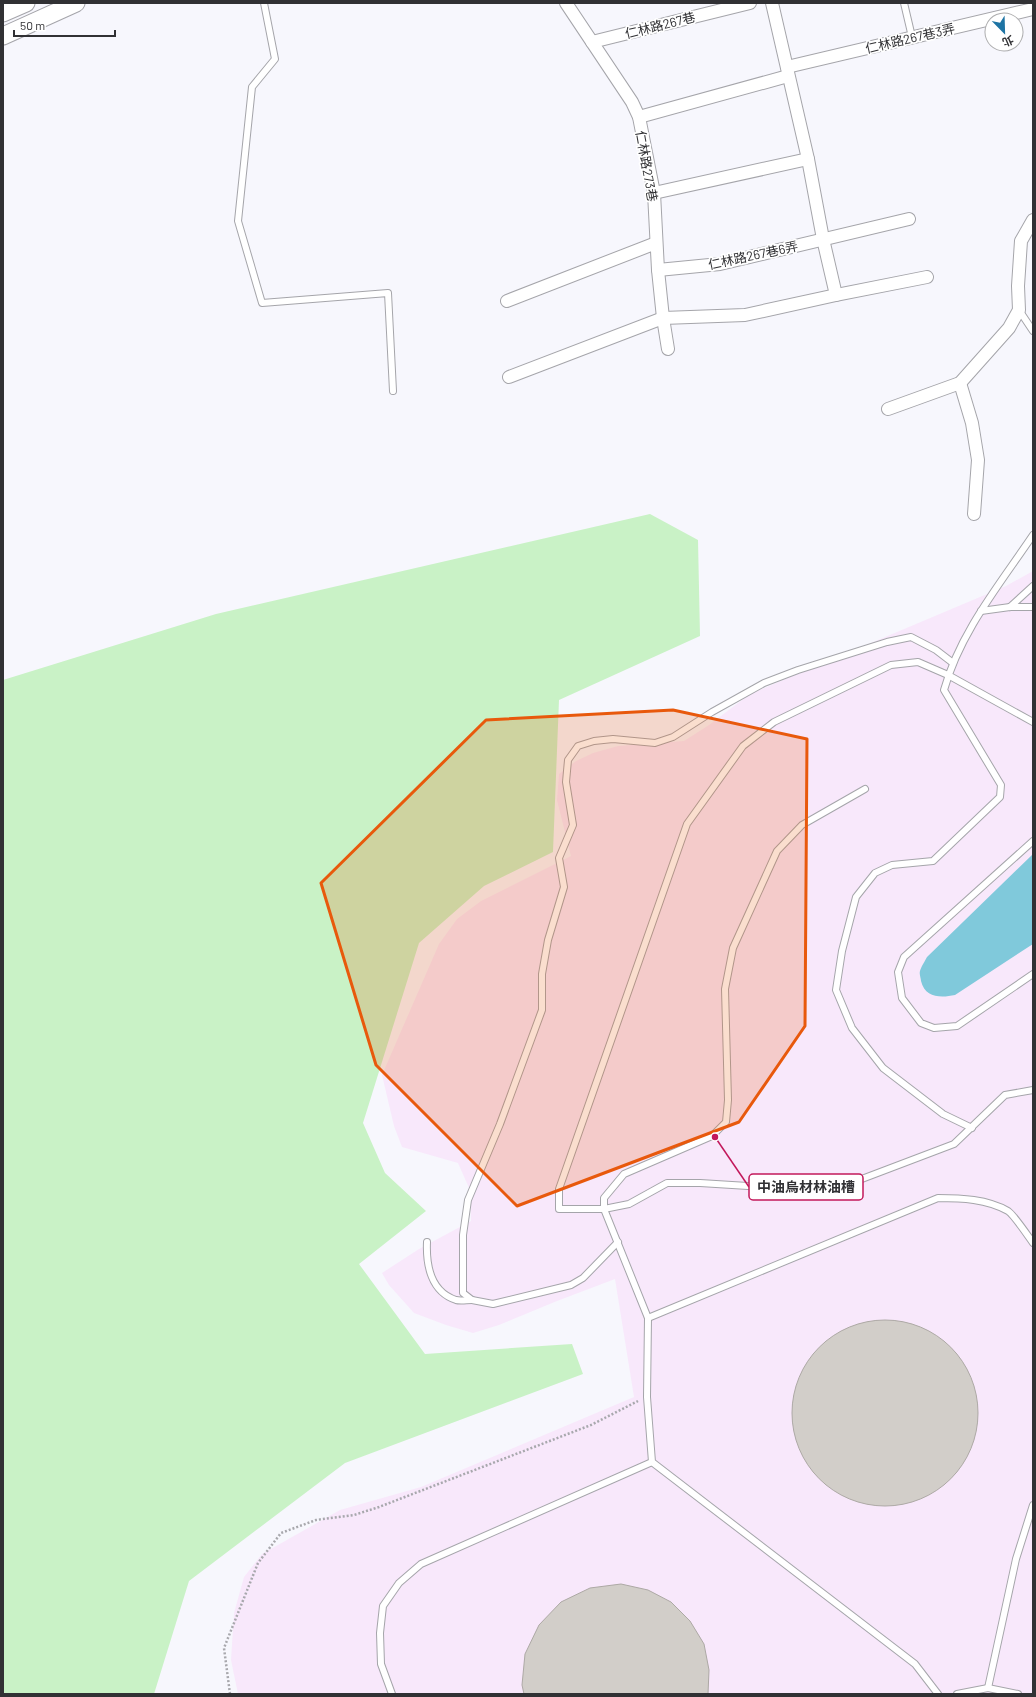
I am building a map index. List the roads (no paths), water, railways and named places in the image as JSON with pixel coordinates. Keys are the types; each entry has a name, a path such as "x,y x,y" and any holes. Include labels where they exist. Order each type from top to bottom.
{"main road":[{"path":"3,13 26,3"},
{"path":"3,36 76,3"}],"street":[{"name":"仁林路273巷","path":"566,3 632,102 638,117 654,193 658,270 668,349"},
{"name":"仁林路267巷","path":"592,42 750,3"},
{"path":"772,3 808,159 823,239 836,295"},
{"name":"仁林路267巷3弄","path":"788,72 912,38 1033,9"},
{"path":"638,117 788,72"},
{"path":"654,193 808,159"},
{"name":"仁林路267巷6弄","path":"658,270 720,264 909,219"},
{"path":"888,409 960,383 1009,328 1019,310 1018,286 1021,241 1033,220"},
{"path":"507,301 656,243"},
{"path":"509,377 663,318 745,315 927,277"},
{"path":"960,383 972,423 978,460 974,514"}],"lane":[{"path":"264,3 276,59 252,87 238,221 262,303 388,294 393,391"},
{"path":"904,3 912,38"},
{"path":"1019,310 1033,331"},
{"path":"972,1128 943,1114 883,1068 852,1028 836,990 842,951 856,897 875,873 892,865 933,861 1000,797 1002,785 944,690 948,674 969,630 1033,535"},
{"path":"1010,607 1033,586"},
{"path":"981,611 1010,607 1033,607"},
{"path":"472,1300 463,1293 462,1276 463,1235 468,1200 500,1124 542,1010 542,974 548,940 564,887 559,858 573,825 566,782 568,760 578,746 594,741 613,739 655,743 673,737 712,712 764,683 887,642 911,637 936,650 953,663"},
{"path":"1033,722 948,674 918,662 891,665 774,722 743,746 687,824 559,1189 559,1209 604,1209 629,1204 668,1183 700,1183 796,1189 838,1188 954,1144 1005,1095 1033,1090"},
{"path":"864,789 802,824 777,851 733,948 725,989 728,1100 726,1122 712,1136 624,1174 604,1198 604,1209 648,1318 647,1396 652,1462 915,1664 938,1694"},
{"path":"1033,841 904,957 898,972 902,998 921,1023 934,1028 957,1026 1033,974"},
{"path":"648,1318 938,1198 966,1199 984,1202 1009,1212 1033,1243"},
{"path":"427,1242 426,1258 431,1277 441,1291 456,1300 472,1300 493,1304 571,1285 583,1278 618,1242"},
{"path":"392,1694 381,1664 380,1633 384,1606 399,1583 421,1564 652,1462"},
{"path":"988,1688 1016,1559 1033,1505"},
{"path":"957,1694 988,1688 1018,1694"}],"water":[{"path":"1033,854 1033,944 955,995 934,996 926,991 921,981 920,971 927,957"}],"place":[{"name":"中油烏材林油槽","path":"715,1137"}]}
